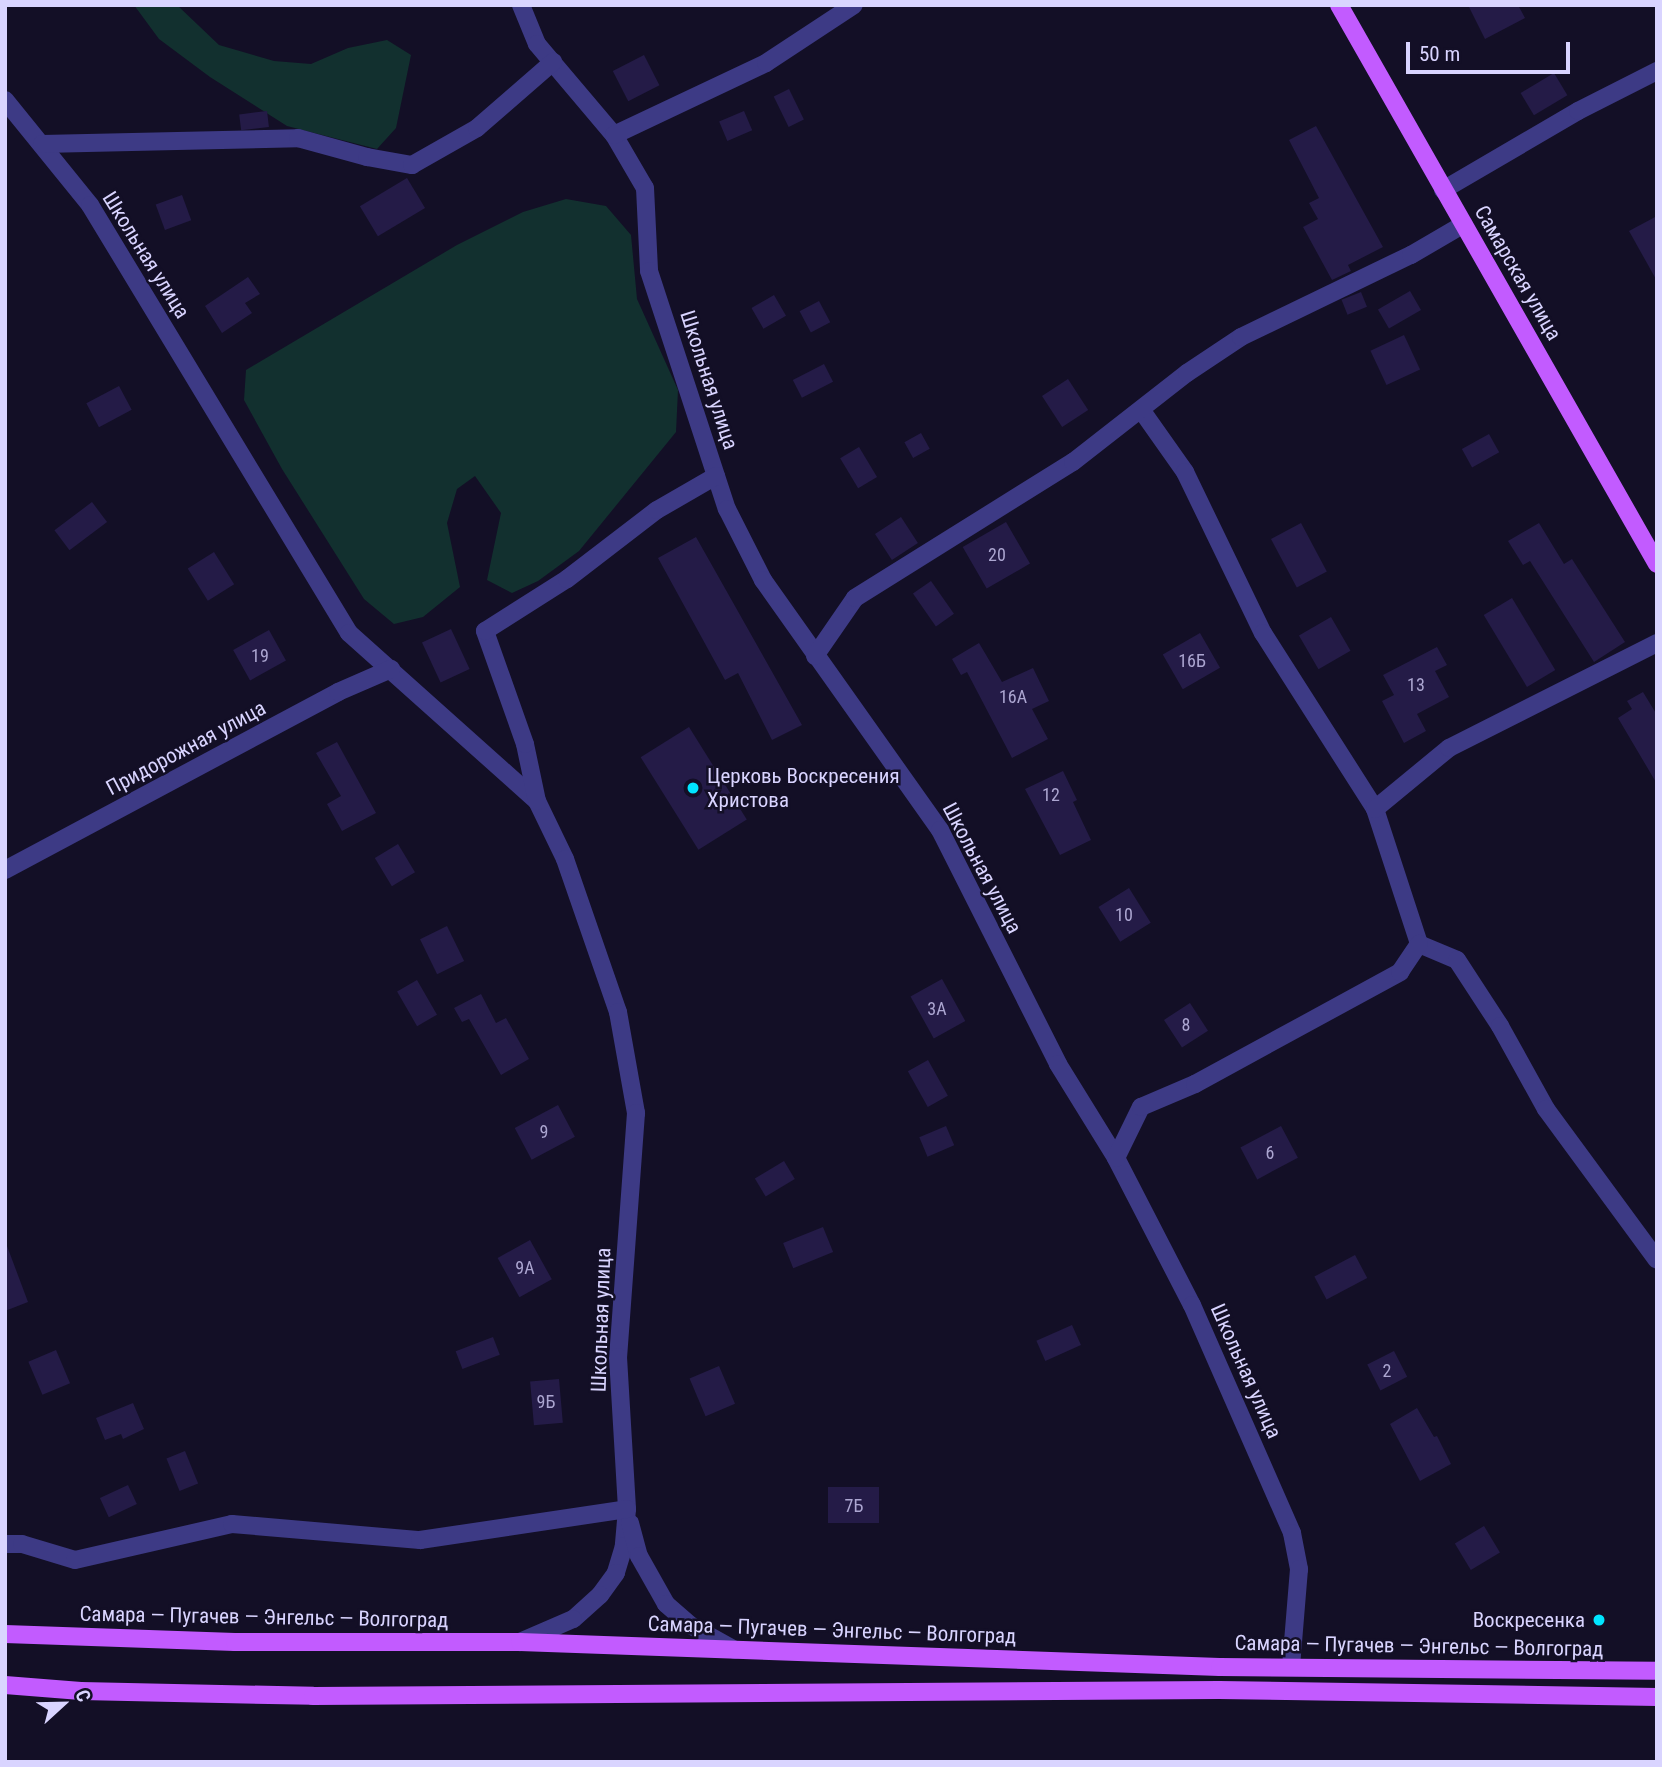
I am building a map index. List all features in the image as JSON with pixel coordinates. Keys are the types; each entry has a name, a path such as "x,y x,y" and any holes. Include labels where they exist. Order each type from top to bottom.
{"main road":[{"name":"Самарская улица","path":"1339,5 1657,564"},
{"name":"Самара — Пугачев — Энгельс — Волгоград","path":"5,1634 235,1642 520,1642 1291,1667 1657,1671"},
{"path":"5,1685 81,1691 313,1696 1219,1690 1657,1697"}],"street":[{"name":"Школьная улица","path":"521,5 537,44 614,135 645,188 649,271 727,509 763,580 940,830 1058,1064 1116,1158 1192,1305 1292,1533 1299,1569 1291,1667"},
{"path":"614,135 766,63 854,5"},
{"path":"41,144 298,138 367,157 412,165 477,128 553,62"},
{"path":"1443,190 1578,111 1657,71"},
{"name":"Школьная улица","path":"5,100 90,205 349,633 537,802 565,859 618,1012 635,1113 618,1357 626,1509 624,1546 616,1573 600,1595 573,1619 520,1642"},
{"path":"815,656 855,598 1073,462 1142,411 1187,373 1241,337 1411,255 1464,224"},
{"path":"1142,411 1185,472 1263,633 1375,809 1419,944 1457,960 1500,1026 1546,1109 1657,1261"},
{"path":"537,802 525,744 485,631 567,579 657,510 716,476"},
{"path":"1375,809 1450,748 1657,643"},
{"name":"Придорожная улица","path":"5,870 338,692 391,669"},
{"path":"1116,1158 1141,1107 1195,1084 1400,972 1419,944"},
{"path":"5,1544 22,1544 75,1560 232,1524 420,1540 626,1509 639,1556 666,1604 690,1625 735,1650"}],"green space":[{"path":"134,5 177,5 219,45 274,61 311,64 348,48 387,40 411,55 396,128 377,149 287,126 210,77 159,39"},
{"path":"566,199 606,206 631,235 637,299 678,390 676,432 579,551 538,581 512,593 487,580 501,513 475,476 457,489 447,523 460,587 423,617 394,624 364,599 282,469 244,400 246,370 457,245 523,212"},
{"path":"1282,1761 1317,1762 631,1762"}],"building":[{"path":"1468,5 1518,5 1525,18 1485,39"},
{"path":"644,55 659,85 628,101 613,71"},
{"path":"1554,73 1567,95 1534,115 1521,93"},
{"path":"789,89 804,120 789,127 774,96"},
{"path":"267,111 269,127 241,130 239,114"},
{"path":"744,111 752,130 727,141 719,122"},
{"path":"1316,126 1383,247 1348,265 1351,271 1332,280 1303,227 1318,219 1309,203 1319,198 1289,140"},
{"path":"407,178 425,208 378,236 360,206"},
{"path":"182,195 191,220 165,230 156,205"},
{"path":"1657,216 1657,281 1629,231"},
{"path":"248,277 260,294 245,303 252,313 222,333 205,306"},
{"path":"1410,291 1421,310 1389,329 1378,310"},
{"path":"1361,292 1367,307 1348,315 1342,300"},
{"path":"774,295 786,316 763,329 751,308"},
{"path":"819,301 830,322 811,333 800,311"},
{"path":"1404,335 1420,369 1387,385 1370,351"},
{"path":"824,364 833,382 802,398 793,380"},
{"path":"1068,379 1088,410 1062,427 1042,396"},
{"path":"119,386 132,410 99,427 86,403"},
{"path":"921,433 930,449 913,458 904,442"},
{"path":"1489,434 1499,452 1472,467 1462,449"},
{"path":"859,447 877,477 858,488 840,458"},
{"path":"92,502 107,522 70,550 54,530"},
{"path":"901,517 918,543 892,560 875,534"},
{"path":"1006,522 1030,564 987,589 963,547"},
{"path":"1301,523 1327,572 1297,588 1271,539"},
{"path":"1539,523 1564,564 1572,559 1625,642 1594,662 1530,561 1523,565 1508,541"},
{"path":"696,537 802,725 772,740 738,673 725,680 658,558"},
{"path":"214,552 234,584 208,601 188,568"},
{"path":"931,581 954,614 936,626 913,594"},
{"path":"1512,598 1555,670 1527,687 1484,615"},
{"path":"1331,617 1350,651 1318,669 1299,636"},
{"path":"451,629 470,669 441,682 422,643"},
{"path":"269,630 286,661 250,680 233,650"},
{"path":"1200,633 1220,668 1183,689 1163,654"},
{"path":"979,643 1002,682 1033,668 1049,701 1032,709 1048,739 1012,758 967,672 961,675 952,659"},
{"path":"1437,647 1447,665 1435,671 1449,697 1417,714 1426,731 1404,743 1382,701 1394,695 1383,675"},
{"path":"1643,692 1657,715 1657,784 1618,718 1632,709 1627,701"},
{"name":"Церковь Воскресения Христова","path":"689,727 747,819 698,850 641,757"},
{"path":"337,742 376,813 342,831 327,804 341,796 316,753"},
{"path":"1063,771 1077,800 1073,802 1091,840 1060,855 1025,789"},
{"path":"398,844 415,872 392,886 375,858"},
{"path":"1129,888 1151,923 1120,942 1098,907"},
{"path":"447,926 464,961 437,974 420,939"},
{"path":"942,979 965,1021 934,1038 911,996"},
{"path":"417,980 437,1015 417,1026 397,992"},
{"path":"481,994 496,1023 506,1018 529,1059 501,1075 469,1019 462,1022 454,1008"},
{"path":"1190,1003 1208,1031 1182,1048 1164,1020"},
{"path":"928,1060 948,1096 928,1107 908,1071"},
{"path":"558,1105 575,1137 532,1160 515,1128"},
{"path":"946,1126 954,1145 928,1157 919,1137"},
{"path":"1281,1126 1298,1158 1257,1179 1240,1148"},
{"path":"784,1161 795,1179 766,1197 755,1179"},
{"path":"823,1227 833,1252 793,1268 783,1243"},
{"path":"530,1240 552,1279 519,1297 498,1258"},
{"path":"7,1246 28,1302 5,1311 5,1247"},
{"path":"1355,1255 1367,1278 1327,1300 1314,1277"},
{"path":"1072,1325 1081,1345 1045,1361 1036,1341"},
{"path":"493,1337 500,1355 462,1369 456,1351"},
{"path":"56,1350 70,1383 42,1395 28,1362"},
{"path":"1394,1351 1407,1377 1380,1390 1367,1365"},
{"path":"719,1366 735,1404 706,1416 690,1379"},
{"path":"559,1379 563,1423 534,1425 530,1382"},
{"path":"133,1403 144,1429 123,1439 121,1434 105,1440 96,1418"},
{"path":"1417,1408 1434,1437 1437,1436 1451,1464 1420,1481 1390,1424"},
{"path":"185,1451 198,1483 180,1491 166,1458"},
{"path":"128,1485 137,1504 109,1517 100,1498"},
{"path":"828,1487 879,1487 879,1523 828,1523"},
{"path":"1484,1526 1500,1553 1471,1570 1455,1544"}],"place":[{"name":"Церковь Воскресения Христова","path":"693,788"},
{"name":"Воскресенка","path":"1599,1620"}]}
